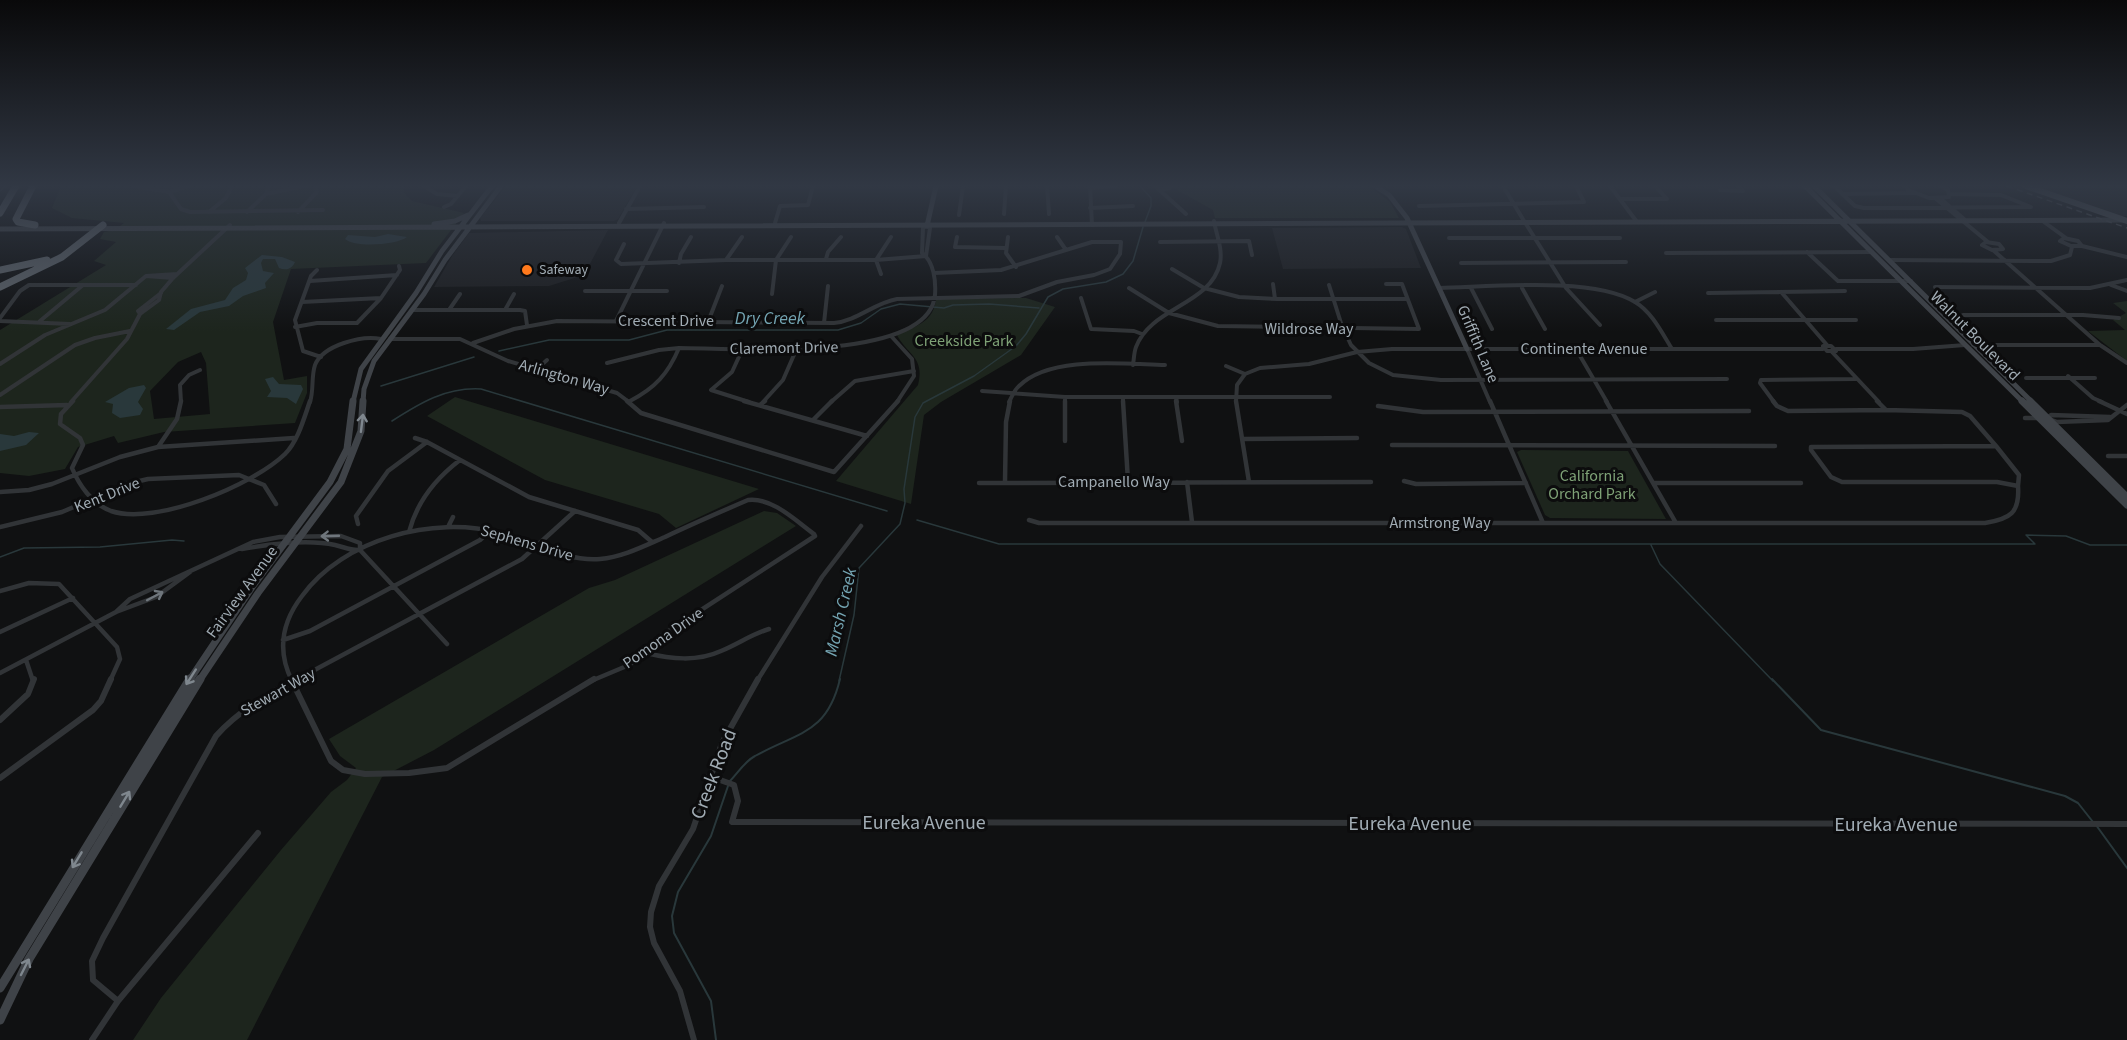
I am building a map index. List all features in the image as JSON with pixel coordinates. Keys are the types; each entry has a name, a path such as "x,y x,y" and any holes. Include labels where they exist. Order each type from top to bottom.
{"highway":[{"path":"0,270 26,266 54,256 85,235"},
{"path":"0,287 62,257 87,235"}],"main road":[{"name":"Fairview Avenue","path":"0,988 175,701 228,620 341,482 361,431 364,389 369,372 385,339 455,235"},
{"name":"Fairview Avenue","path":"385,339 412,310 464,235"},
{"name":"Griffith Lane","path":"1415,235 1467,349"},
{"name":"Walnut Boulevard","path":"1857,235 2038,418 2125,501"},
{"name":"Walnut Boulevard","path":"1861,235 1890,260 2047,418 2125,501"},
{"name":"Fairview Avenue","path":"0,1020 29,959 184,703 293,540"}],"street":[{"path":"220,235 175,276 161,292 159,300 140,314 122,345 61,414 60,424 80,438 83,445 72,468 75,475 93,499 105,508 116,512 173,509 199,503 224,493 278,459 289,449 313,392 315,364 321,357 303,351 295,327 295,320 311,276 317,270"},
{"path":"616,321 658,235"},
{"path":"922,235 921,249 934,273 936,286 934,298"},
{"path":"1133,365 1133,351 1142,334 1204,288 1216,274 1220,263 1216,235"},
{"path":"1533,235 1566,288 1600,325"},
{"path":"1980,235 1988,242 2003,248 1993,250"},
{"path":"2061,235 2078,241 2082,246"},
{"path":"679,263 681,254 691,237"},
{"path":"726,260 742,237"},
{"path":"772,294 776,281 774,269 790,237"},
{"path":"826,260 828,252 841,237"},
{"path":"876,260 891,237"},
{"path":"957,237 954,244 958,248 1005,248"},
{"path":"1008,237 1005,248 1007,257 1016,267"},
{"path":"934,273 978,273 1016,267 1066,250 1057,237"},
{"path":"1449,238 1620,238"},
{"path":"2066,238 2060,241 2072,247 2082,246 2127,257"},
{"path":"1160,242 1249,241 1252,255"},
{"name":"Crescent Drive","path":"473,343 497,332 557,321 824,323 851,320 885,301 1014,297 1033,293 1063,280 1100,274 1116,264 1121,251 1120,242 1092,242 1066,250"},
{"path":"1988,242 1982,244 1993,250 2002,261 2100,345 2127,363"},
{"path":"624,244 617,263 876,260 926,256"},
{"path":"1890,260 2064,259 2070,255 2072,247"},
{"path":"1807,252 1838,281 1911,281"},
{"path":"1666,253 1872,252"},
{"path":"876,260 881,274"},
{"path":"1461,262 1626,262"},
{"path":"295,327 317,323 357,323 381,298 397,275 399,266"},
{"path":"1172,269 1183,279 1204,288 1239,297 1407,299 1401,285 1386,284"},
{"path":"310,281 397,275"},
{"path":"0,364 36,339 105,310 146,276 175,276"},
{"path":"1935,287 2090,288 2127,280"},
{"path":"1273,284 1275,299"},
{"path":"40,321 83,285"},
{"path":"0,320 20,289 25,286 136,285"},
{"path":"1329,285 1347,342 1382,371 1398,376 1478,379 1727,379"},
{"path":"2111,285 2127,291"},
{"path":"708,322 722,286"},
{"path":"824,323 826,312 823,304 828,286"},
{"name":"Wildrose Way","path":"1128,288 1169,313 1204,324 1234,328 1419,329 1407,299"},
{"path":"1440,288 1602,290 1635,302 1648,314 1672,349"},
{"path":"1471,288 1492,329"},
{"path":"1522,288 1545,329"},
{"path":"585,291 667,291"},
{"path":"1708,293 1845,291"},
{"path":"1635,302 1655,292"},
{"path":"1782,293 1807,320 1825,347 1834,351 1965,345 2100,345"},
{"path":"449,310 460,294"},
{"path":"505,310 514,294"},
{"path":"302,302 381,298"},
{"name":"Claremont Drive","path":"607,363 659,350 679,348 847,347 891,336 926,318 932,310 934,298"},
{"path":"1081,298 1084,303 1087,325 1091,329 1127,330 1142,334"},
{"path":"412,310 525,311 527,325"},
{"path":"1963,315 2064,315 2119,318"},
{"path":"0,320 70,324"},
{"path":"1716,320 1856,320"},
{"path":"0,395 76,345 93,338 130,331"},
{"path":"743,348 732,372 711,390 867,436 910,384 914,371 909,353 891,336"},
{"name":"Arlington Way","path":"321,357 354,341 460,339 473,343 493,355 617,393 630,401 632,406 641,413 834,472 867,436"},
{"name":"Continente Avenue","path":"1245,374 1260,368 1309,364 1357,352 1392,349 1825,347"},
{"path":"630,401 663,379 669,372 679,348"},
{"path":"760,405 785,380 797,348"},
{"name":"Griffith Lane","path":"1467,349 1478,379 1543,523"},
{"path":"1576,349 1676,523"},
{"path":"1834,351 1856,379 1886,410"},
{"path":"537,369 547,360"},
{"path":"1005,481 1009,401 1021,384 1061,366 1165,365"},
{"path":"1226,366 1245,374 1237,385 1235,397 1249,482"},
{"path":"158,447 180,413 179,388 181,382 200,370"},
{"path":"813,420 848,385 855,381 914,371"},
{"path":"2026,378 2068,376 2095,378"},
{"path":"2068,376 2093,398 2127,414"},
{"path":"1856,379 1766,379 1760,383 1777,406 1788,411 1962,412 1970,416 1996,446 2019,475 2018,486 1997,482 1842,482 1831,477 1811,447 1815,445 1996,446"},
{"path":"982,392 1065,397 1330,397"},
{"path":"1065,397 1065,441"},
{"path":"1123,397 1128,482"},
{"path":"1176,398 1182,441"},
{"path":"0,407 67,405"},
{"path":"2025,418 2047,418 2057,422 2108,420 2127,405"},
{"path":"1378,406 1423,411 1749,411"},
{"path":"0,492 29,490 120,457 158,447 294,438"},
{"path":"415,438 427,442 529,497 638,530 652,542"},
{"path":"1242,439 1357,438"},
{"path":"358,524 356,516 387,471 427,442"},
{"path":"1392,445 1775,446"},
{"path":"2108,456 2127,456"},
{"path":"409,532 415,511 440,475 460,460"},
{"name":"Kent Drive","path":"0,526 62,512 127,484 148,479 224,474 249,478"},
{"path":"249,478 264,485 276,504"},
{"name":"Campanello Way","path":"979,483 1005,481 1371,482"},
{"path":"1404,481 1416,483 1526,483"},
{"path":"1187,482 1192,522"},
{"path":"1654,483 1801,483"},
{"name":"Armstrong Way","path":"1029,520 1039,523 1985,523 1998,521 2015,512 2020,504 2018,486"},
{"name":"Sephens Drive","path":"283,640 285,624 291,609 320,577 360,550 409,532 449,525 490,531 583,559 595,559 627,554 748,500 757,499"},
{"name":"Pomona Drive","path":"293,683 313,720 328,761 342,769 356,774 425,772 447,768 467,758 597,676 629,665 661,636 815,536 781,510 757,499"},
{"name":"Stewart Way","path":"118,1001 93,980 92,961 216,736 229,721 247,706 522,560 575,511"},
{"path":"449,525 453,517"},
{"name":"Creek Road","path":"694,1040 677,982 658,956 650,928 654,898 668,867 692,831 703,805 709,776 722,744 789,628 841,549 861,526"},
{"path":"293,683 284,659 283,640 310,631 480,540 490,531"},
{"path":"0,673 116,612 135,607 181,582 190,572 241,549 293,540 341,536 360,543 360,550 447,644"},
{"path":"293,540 360,550"},
{"path":"0,591 27,582 46,581 59,584 117,647 120,659 106,693 93,710 0,778"},
{"path":"0,632 73,598"},
{"path":"646,652 663,658 685,659 709,656 728,649 754,633 769,629"},
{"path":"0,720 28,694 34,679 26,660"},
{"name":"Eureka Avenue","path":"709,776 734,785 738,801 732,822 2127,824"},
{"path":"92,1040 118,1001 258,833"}],"shaded area":[{"path":"348,235 375,237 391,235 407,237 394,242 376,244 358,244 345,239"},
{"path":"468,235 606,235 584,275 549,286 434,287"},
{"path":"1274,235 1408,235 1421,268 1283,269"},
{"path":"262,255 282,257 295,262 290,268 284,269 279,268 275,259 263,259 261,263 263,271 274,273 265,283 266,288 243,296 229,306 200,312 174,330 166,329 191,309 225,300 233,288 246,280 248,273 245,268"},
{"path":"273,377 279,384 301,385 303,389 296,404 287,398 267,397 271,391 265,379"},
{"path":"144,385 146,388 138,402 143,409 140,415 120,418 112,413 113,404 105,402 129,388"},
{"path":"29,432 39,433 26,445 0,451 0,434 14,436"}],"green space":[{"path":"103,235 448,235 426,263 291,269 273,322 284,380 307,376 307,393 295,423 164,432 118,443 114,436 78,447 65,469 29,476 0,473 0,330 106,265 94,261 116,242 100,239","holes":["201,352 206,363 210,414 154,419 150,391 178,362"]},
{"name":"Creekside Park","path":"1026,298 1055,307 1021,355 941,402 924,415 911,504 836,481 918,385 920,376 917,362 897,335 928,318 935,307 936,299"},
{"path":"2127,301 2127,361 2088,331 2125,330 2113,320 2126,313 2113,303"},
{"path":"455,397 759,489 676,528 659,514 545,480 427,416"},
{"name":"California Orchard Park","path":"1521,450 1628,451 1666,519 1550,518 1545,515 1517,452"},
{"path":"764,511 777,513 796,526 434,750 382,777 247,1040 133,1040 161,998 281,850 331,792 347,780 356,768 340,756 329,739 589,588 615,580"}],"waterway":[{"name":"Marsh Creek","path":"839,681 854,615 859,568 900,524 905,503 904,489 915,417 923,403 974,376 1016,346 1026,334 1048,297 1063,289 1106,282 1123,274 1133,261 1141,235"},
{"name":"Dry Creek","path":"499,351 549,340 629,340 667,330 838,330 861,323 881,309 900,304 944,308 953,305 989,304 1039,308"},
{"name":"Dry Creek","path":"381,386 474,357"},
{"path":"392,421 423,402 445,394 481,389 887,511"},
{"path":"917,520 999,544 2035,544 2026,535 2066,536 2090,545 2127,545"},
{"path":"0,557 24,548 100,547 172,540 184,541"},
{"path":"1651,545 1660,564 1773,681"},
{"name":"Marsh Creek","path":"729,782 751,758 797,736 819,721 827,711 840,679"},
{"path":"1772,679 1821,730 2065,796 2078,803 2093,822"},
{"name":"Marsh Creek","path":"716,1040 711,1001 674,933 672,916 678,892 711,836 728,786"},
{"path":"2096,825 2127,868"}],"place":[{"name":"Safeway","path":"527,270"}]}
